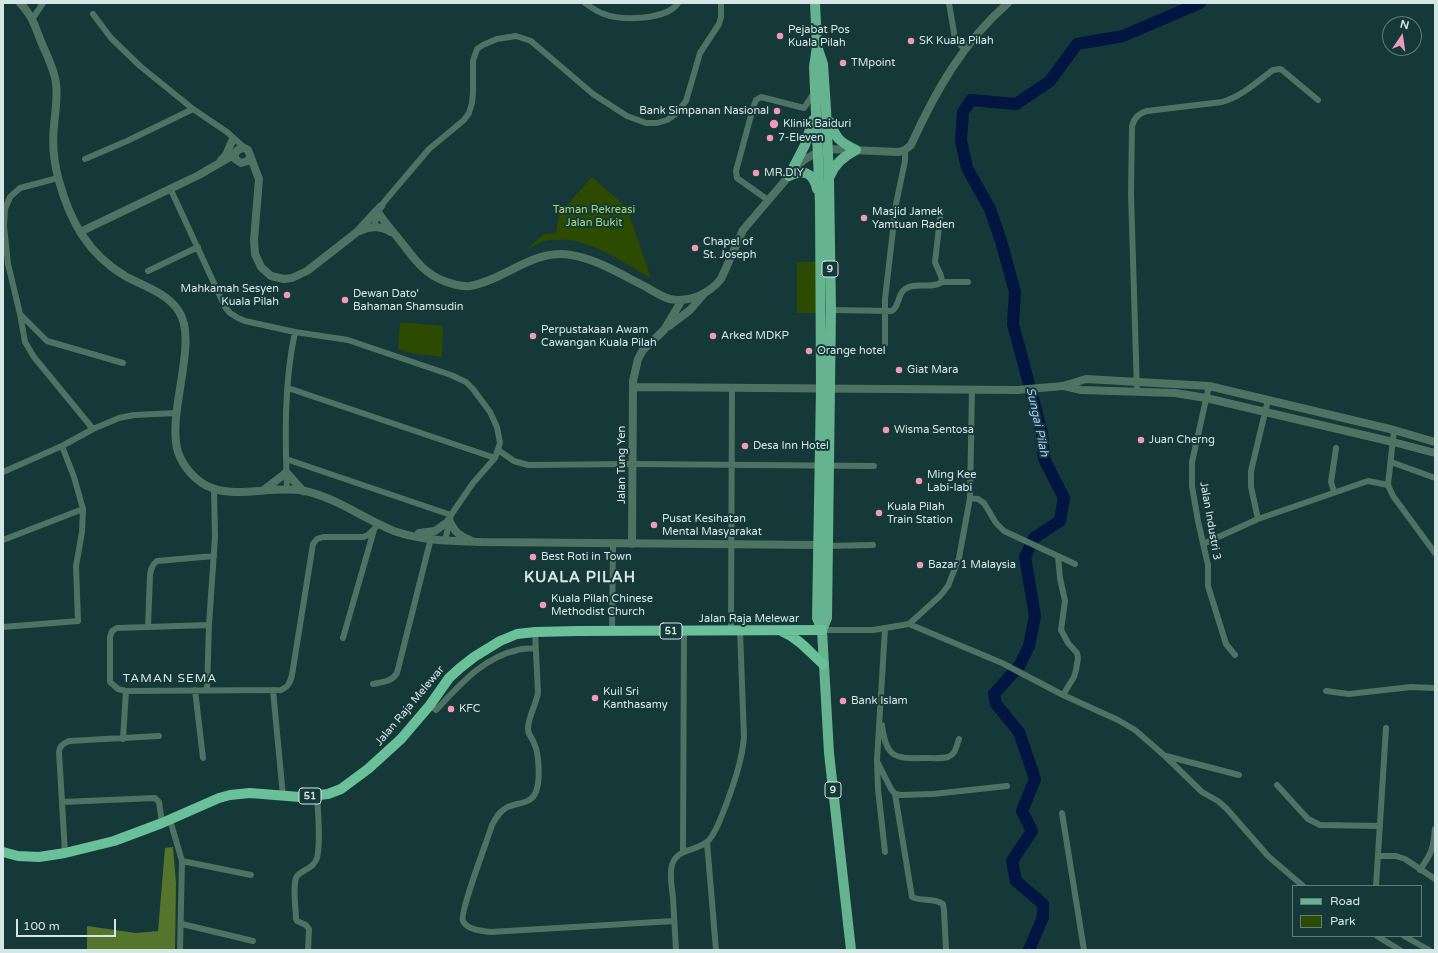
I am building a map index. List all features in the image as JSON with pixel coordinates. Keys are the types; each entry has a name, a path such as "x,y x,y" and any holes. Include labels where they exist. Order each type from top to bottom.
{"highway":[{"name":"Jalan Raja Melewar","path":"4,852 18,856 48,856 114,841 166,822 219,798 230,795 250,793 300,797 328,794 341,788 368,769 401,739 430,705 449,678 474,657 500,641 517,634 536,632 612,631 822,630"},
{"path":"781,631 795,638 823,664"}],"main road":[{"name":"9","path":"815,3 817,46 814,67 816,108 829,178 831,310 826,388"},
{"name":"9","path":"817,46 823,64 826,110 820,204 826,388 824,546 818,618 822,630 829,753 851,950"},
{"path":"789,176 805,146 816,108"},
{"path":"826,110 835,135 841,142 856,150"},
{"path":"829,178 832,170 838,162 856,150"},
{"path":"789,176 801,172 807,173 811,176 816,183 820,204"}],"street":[{"path":"20,3 33,18 50,62 56,83 53,149 58,178 68,208 80,232 86,242 99,257 124,275 165,297 179,311 184,325 185,339 177,413 176,438 178,452 184,464 203,484 214,489 240,492 287,489 317,494 332,500 376,527 444,540 613,544 873,545"},
{"path":"33,18 43,3"},
{"path":"585,3 604,14 621,18 660,15 676,7 678,3"},
{"path":"93,14 111,38 140,66 193,109 227,132 249,152 248,160 259,179 254,240 255,254 261,267 272,276 284,279 299,276 307,271 357,232 380,209 429,150 464,120 469,113 472,104 473,61 477,49 483,45 497,39 516,36 531,41 593,94 621,113 646,123 657,123 667,120 676,114 686,101 700,53 716,29 721,17 721,3"},
{"path":"949,3 955,38 964,49"},
{"path":"380,209 384,222 424,270 444,281 454,284 470,286 487,281 543,257 560,254 587,258 670,299 682,300 697,297 716,285 721,279 743,230 800,163 823,150 899,152 905,150 911,145 932,100 964,49 985,25 1008,3"},
{"path":"1137,392 1138,382 1132,194 1132,126 1134,119 1147,111 1222,102 1232,99 1276,69 1282,70 1318,100"},
{"path":"768,200 737,178 736,171 756,100 761,97 804,108 815,92"},
{"path":"85,159 127,141 193,109"},
{"path":"227,132 236,155 241,163 248,160"},
{"path":"215,166 226,155 232,142"},
{"path":"80,232 215,166 236,155 242,148 246,149"},
{"path":"885,344 885,299 896,204 905,161 905,150"},
{"path":"58,178 20,188 10,197 5,208 4,226 6,264 20,314 25,342 34,357 93,429"},
{"path":"170,188 225,307 230,313 246,321 295,332 348,340 460,379 473,389 495,420 500,443 495,458 473,483 450,519 439,529 428,533 397,532"},
{"path":"374,227 380,209"},
{"path":"941,210 935,262 937,269 942,276 942,282"},
{"path":"357,232 374,227 393,233"},
{"path":"148,271 198,247"},
{"path":"831,310 892,311 895,309 901,293 905,289 918,284 937,286 942,282 968,282"},
{"path":"664,330 690,310 704,293"},
{"path":"664,330 676,313 682,300"},
{"path":"20,314 47,341 123,363"},
{"name":"Jalan Tung Yen","path":"632,544 633,387 635,367 643,350 664,330"},
{"path":"287,489 286,459 288,388 290,356 295,332"},
{"path":"1063,386 1086,379 1209,386 1394,430 1435,442"},
{"path":"633,387 1017,390 1063,386 1081,390 1175,393 1206,398 1435,453"},
{"name":"Jalan Industri 3","path":"1209,386 1192,462 1192,486 1208,565 1208,586 1226,644 1234,655"},
{"path":"288,388 495,458"},
{"path":"676,950 671,880 672,864 674,859 683,852 702,846 715,831 736,778 743,749 744,737 735,631 731,545 732,388"},
{"path":"822,630 885,629 908,624 940,596 948,586 958,558 970,498 972,389"},
{"path":"1258,519 1251,487 1251,470 1268,400"},
{"path":"3,472 62,446 93,429 124,416 177,413"},
{"path":"1394,430 1388,485 1393,496 1435,553"},
{"path":"3,627 78,621 76,566 82,532 83,509 74,477 62,446"},
{"path":"1334,492 1331,482 1336,448"},
{"path":"498,450 514,461 528,465 633,464 874,466"},
{"path":"286,459 450,519 455,531 463,537 482,542"},
{"path":"1391,462 1435,478"},
{"path":"265,490 286,472"},
{"path":"286,472 302,491"},
{"path":"1203,544 1258,519 1368,481 1388,485"},
{"path":"207,690 209,625 215,537 214,489"},
{"path":"970,498 978,499 984,503 996,523 1004,531 1075,564"},
{"path":"3,540 83,509"},
{"path":"444,540 450,519"},
{"path":"343,638 376,527"},
{"path":"209,625 116,628 112,631 110,638 110,682 118,689 126,691 281,690 286,688 291,680 313,544 315,541 323,537 363,537 376,527"},
{"path":"373,684 395,677 431,538"},
{"path":"612,631 613,544"},
{"path":"148,627 150,575 151,568 154,564 157,561 214,556"},
{"path":"1058,556 1060,578 1065,601 1061,630 1068,643 1077,653 1078,658 1074,677 1063,695"},
{"path":"908,624 1002,663 1063,695 1118,720 1143,736 1202,792 1218,801 1227,809 1268,856 1302,885"},
{"path":"885,629 877,760 878,789 886,852"},
{"path":"683,852 684,631"},
{"path":"536,632 538,693 529,722 528,734 535,744 539,776 538,786 535,795 529,801 510,806 498,815 492,825 470,889 462,920 466,926 491,932 674,920"},
{"path":"430,705 436,710 464,680 487,663 503,654 519,649 536,648"},
{"path":"1326,692 1349,694 1423,686 1435,688"},
{"path":"196,690 202,758"},
{"path":"273,690 283,796"},
{"path":"123,739 126,691"},
{"path":"880,712 883,734 889,749 894,756 900,758 948,757 953,755 955,752 958,739"},
{"path":"1376,885 1386,728"},
{"path":"65,853 59,752 60,747 69,741 159,736"},
{"path":"1164,756 1239,775"},
{"path":"877,760 887,782 895,794 912,897 917,899 938,901 943,904 946,950"},
{"path":"1277,785 1312,822 1320,825 1380,826"},
{"path":"895,794 933,794 1007,786"},
{"path":"308,950 309,929 306,925 297,922 296,919 295,882 299,875 312,866 317,858 317,796"},
{"path":"62,802 155,798 159,802 182,861 182,924 180,950"},
{"path":"1062,813 1084,950"},
{"path":"1420,870 1432,852 1435,828"},
{"path":"707,842 716,950"},
{"path":"1379,856 1396,856 1406,859 1435,879"},
{"path":"182,861 251,875"},
{"path":"182,924 253,941"},
{"path":"1379,937 1400,950"},
{"path":"1406,937 1429,950"}],"green space":[{"name":"Taman Rekreasi Jalan Bukit","path":"592,177 627,208 651,278 599,249 571,240 542,242 527,249 544,234 556,233 559,214"},
{"path":"797,262 816,262 816,313 797,313"},
{"path":"400,322 443,326 442,357 410,353 398,349"},
{"path":"173,847 176,883 175,950 87,950 87,926 136,933 158,931 165,848"}],"waterway":[{"name":"Sungai Pilah","path":"1029,950 1043,917 1043,904 1016,881 1012,861 1032,831 1022,811 1035,779 1019,732 996,704 994,694 1020,665 1029,646 1035,616 1025,557 1034,538 1060,521 1064,498 1044,459 1042,433 1013,324 1015,292 1001,241 990,209 967,168 961,140 963,112 971,100 1016,104 1050,81 1077,44 1123,36 1200,3"}],"place":[{"name":"Pejabat Pos Kuala Pilah","path":"780,36"},
{"name":"SK Kuala Pilah","path":"911,41"},
{"name":"TMpoint","path":"843,63"},
{"name":"Bank Simpanan Nasional","path":"777,111"},
{"name":"Klinik Baiduri","path":"774,124"},
{"name":"7-Eleven","path":"770,138"},
{"name":"MR.DIY","path":"756,173"},
{"name":"Masjid Jamek Yamtuan Raden","path":"864,218"},
{"name":"Chapel of St. Joseph","path":"695,248"},
{"name":"Mahkamah Sesyen Kuala Pilah","path":"287,295"},
{"name":"Dewan Dato' Bahaman Shamsudin","path":"345,300"},
{"name":"Perpustakaan Awam Cawangan Kuala Pilah","path":"533,336"},
{"name":"Arked MDKP","path":"713,336"},
{"name":"Orange hotel","path":"809,351"},
{"name":"Giat Mara","path":"899,370"},
{"name":"Wisma Sentosa","path":"886,430"},
{"name":"Juan Cherng","path":"1141,440"},
{"name":"Desa Inn Hotel","path":"745,446"},
{"name":"Ming Kee Labi-labi","path":"919,481"},
{"name":"Kuala Pilah Train Station","path":"879,513"},
{"name":"Pusat Kesihatan Mental Masyarakat","path":"654,525"},
{"name":"Best Roti in Town","path":"533,557"},
{"name":"Bazar 1 Malaysia","path":"920,565"},
{"name":"Kuala Pilah Chinese Methodist Church","path":"543,605"},
{"name":"Kuil Sri Kanthasamy","path":"595,698"},
{"name":"Bank Islam","path":"843,701"},
{"name":"KFC","path":"451,709"}],"district":[{"name":"KUALA PILAH","path":"580,578"},
{"name":"TAMAN SEMA","path":"170,679"}]}
